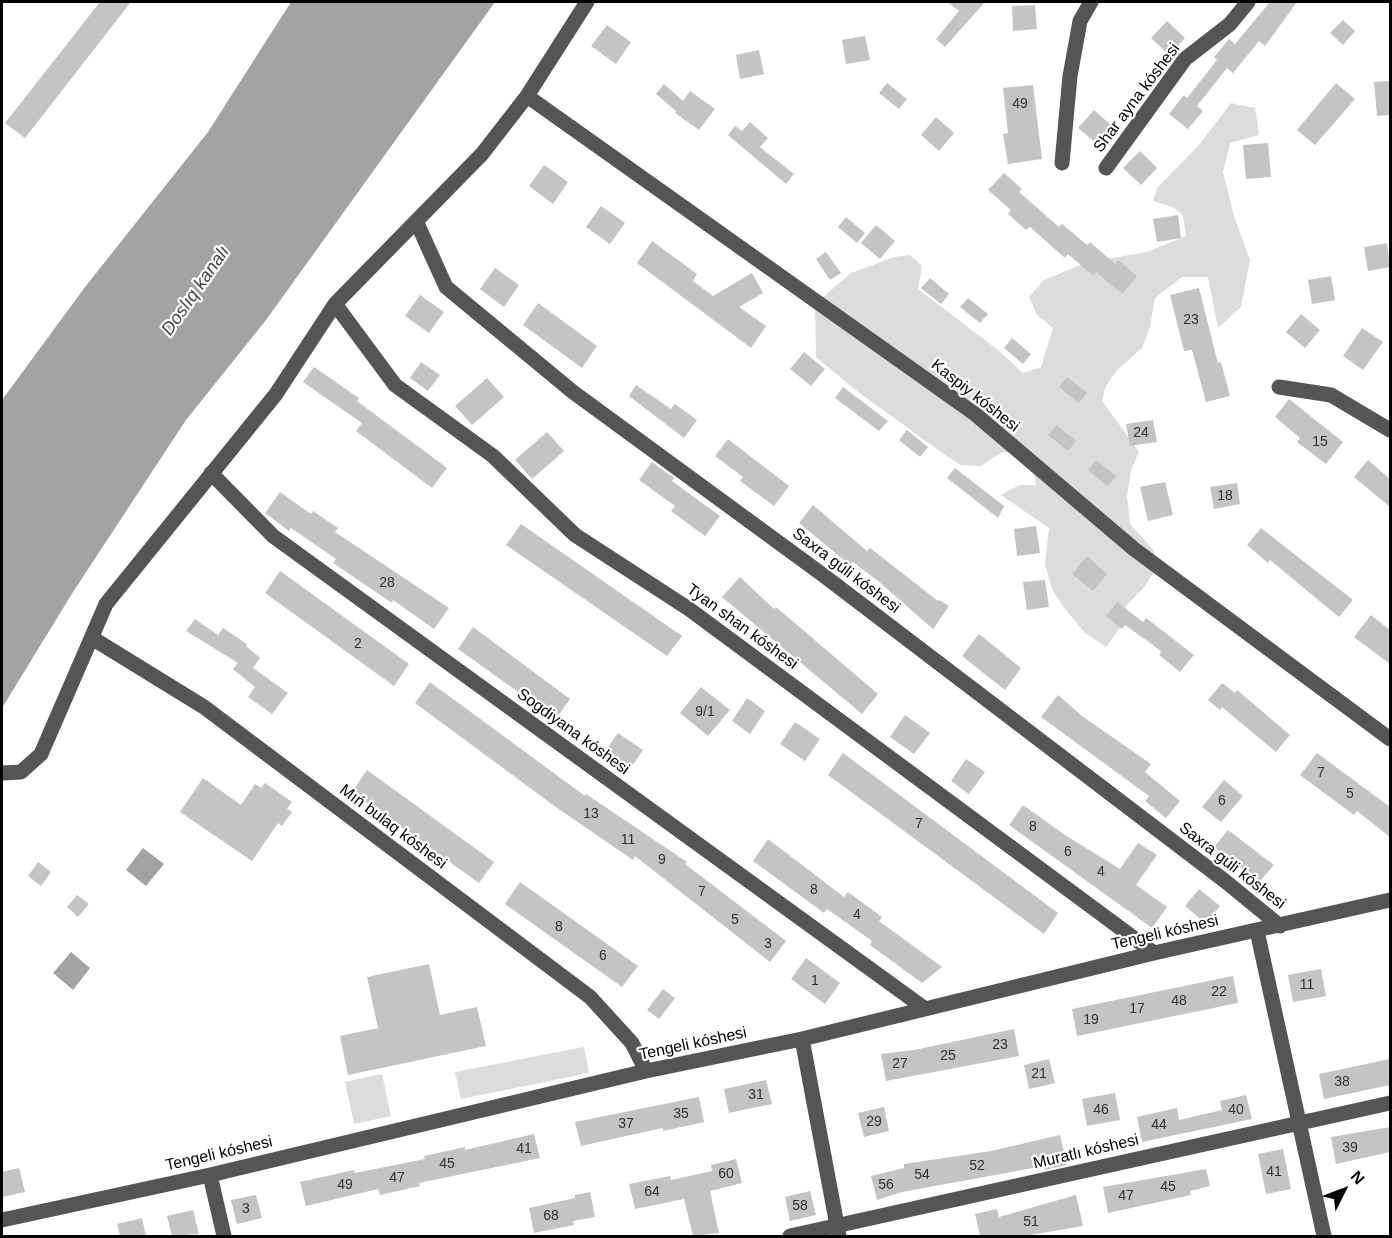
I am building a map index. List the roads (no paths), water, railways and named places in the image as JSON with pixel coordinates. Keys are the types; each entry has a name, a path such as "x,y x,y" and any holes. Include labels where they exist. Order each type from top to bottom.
{"street":[{"path":"2,773 21,772 41,754 106,604 276,394 335,304 417,223 482,154 527,96 587,2"},
{"path":"1062,163 1070,76 1080,21 1091,2"},
{"name":"Shar ayna kóshesi","path":"1106,168 1185,58 1230,24 1248,2"},
{"name":"Kaspiy kóshesi","path":"527,96 975,414 1134,549 1390,739"},
{"name":"Saxra gúli kóshesi","path":"417,223 446,287 564,384 842,590 1280,926"},
{"name":"Tyan shan kóshesi","path":"335,304 395,385 493,456 575,535 689,609 1154,952"},
{"path":"1279,387 1331,395 1390,430"},
{"name":"Sogdiyana kóshesi","path":"211,473 273,536 924,1008"},
{"name":"Mıń bulaq kóshesi","path":"92,638 204,707 590,997 632,1043 646,1071"},
{"name":"Tengeli kóshesi","path":"2,1220 210,1175 646,1071 802,1039 1154,952 1390,900"},
{"path":"1257,931 1324,1236"},
{"path":"802,1039 838,1231"},
{"name":"Muratlı kóshesi","path":"790,1236 838,1231 1390,1103"},
{"path":"210,1175 224,1236"}],"water":[{"name":"Doslıq kanalı","path":"291,2 495,2 266,320 186,420 73,592 2,708 2,400 85,287 208,132"},
{"path":"143,848 164,864 146,886 126,870"},
{"path":"71,952 90,968 73,990 53,973"}]}
